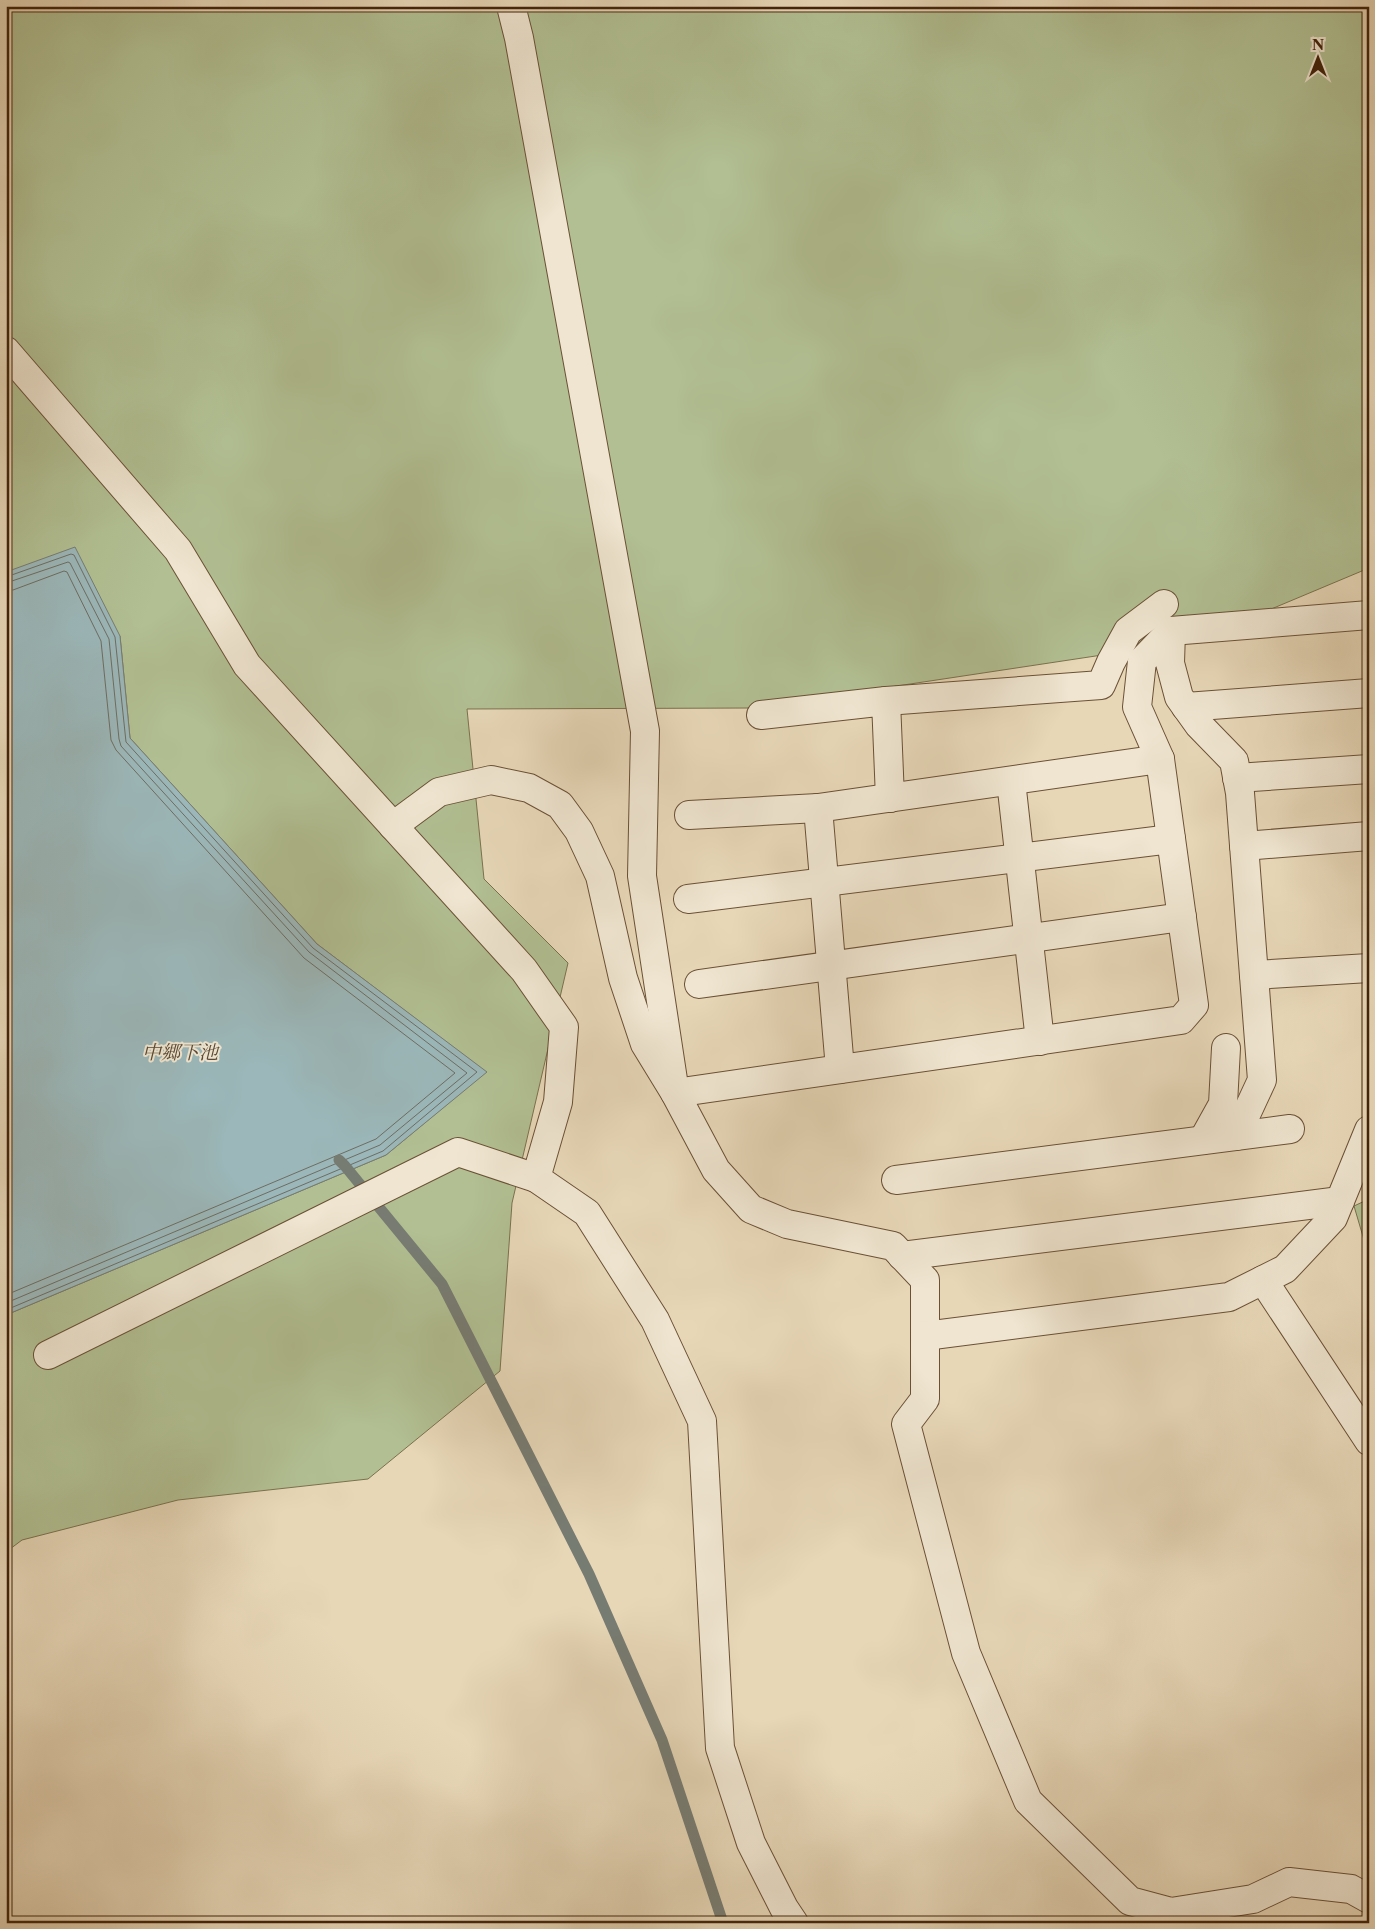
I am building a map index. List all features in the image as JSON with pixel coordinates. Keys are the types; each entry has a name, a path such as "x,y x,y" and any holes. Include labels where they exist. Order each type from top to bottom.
{"street":[{"path":"510,6 519,38 645,731 642,876 675,1093"},
{"path":"6,351 178,550 247,665 524,970 564,1027 558,1102 536,1178"},
{"path":"761,715 886,701 1101,685 1128,631 1164,604"},
{"path":"675,1093 1181,1020 1194,1006 1160,759 1137,707 1142,661 1171,631 1369,615"},
{"path":"1171,631 1170,663 1179,697 1199,724 1234,761 1237,778 1262,1080 1236,1136"},
{"path":"1186,707 1369,693"},
{"path":"886,701 890,798"},
{"path":"689,815 818,808 1160,759"},
{"path":"1237,778 1369,769"},
{"path":"393,826 439,792 491,780 529,788 560,805 579,831 600,876 623,978 645,1044 675,1093 716,1170 751,1209 787,1224 892,1246 925,1280 925,1400 906,1424 966,1653 1028,1801 1130,1901 1171,1912 1253,1899 1289,1882 1351,1889 1369,1899"},
{"path":"1011,781 1040,1041"},
{"path":"818,808 840,1069"},
{"path":"1244,846 1369,836"},
{"path":"688,899 1171,839"},
{"path":"699,984 1182,917"},
{"path":"1254,975 1369,968"},
{"path":"1202,1140 1223,1104 1226,1048"},
{"path":"896,1180 1290,1129"},
{"path":"925,1336 1229,1297 1285,1268 1333,1218 1369,1130"},
{"path":"48,1355 458,1152 536,1178 587,1213 655,1320 702,1421 720,1748 751,1844 784,1908 794,1923"},
{"path":"902,1256 1340,1201"},
{"path":"1263,1280 1369,1441"}],"green space":[{"path":"6,6 1369,6 1369,568 1195,641 751,708 467,709 484,879 568,963 512,1203 500,1371 368,1479 178,1500 22,1540 6,1552 6,1315 386,1155 486,1072 317,944 130,738 120,636 6,572"},
{"path":"1369,1199 1369,1257 1354,1206"}],"water":[{"name":"中郷下池","path":"75,547 120,636 130,738 317,944 487,1072 386,1155 6,1315 6,572"}],"waterway":[{"path":"339,1160 442,1284 589,1574 662,1740 723,1923"}]}
